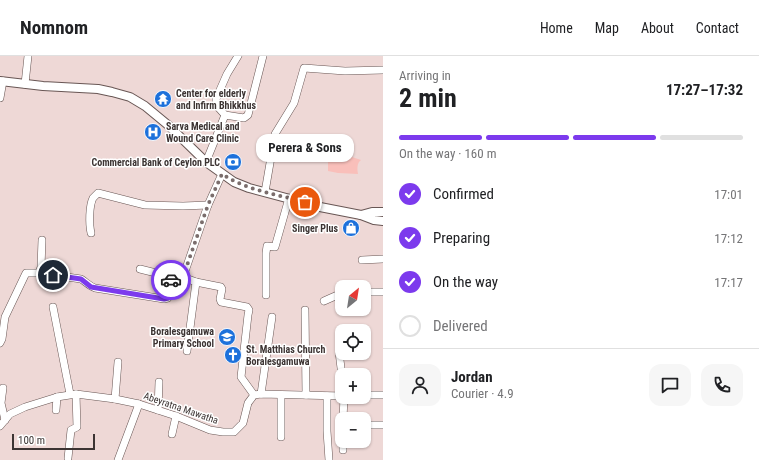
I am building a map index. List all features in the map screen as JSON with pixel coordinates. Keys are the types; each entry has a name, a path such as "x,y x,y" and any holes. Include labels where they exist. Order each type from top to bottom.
{"main road":[{"path":"1,81 98,89 130,97 145,106 168,125 206,162 234,182 249,188 331,209 361,214 380,221 383,228"},
{"path":"361,214 381,210"}],"street":[{"path":"25,84 28,56"},
{"path":"238,56 227,74 216,99 216,105 225,115 244,118 248,116 263,56"},
{"path":"265,192 275,134 294,103 304,68 345,71 383,70"},
{"path":"0,98 1,81"},
{"path":"206,162 225,115"},
{"path":"183,277 208,205 222,174"},
{"path":"92,233 89,225 90,215 93,198 98,193 145,205 208,205"},
{"path":"266,295 267,246 274,248 289,198"},
{"path":"39,273 41,268 42,240"},
{"path":"362,260 383,259"},
{"path":"140,269 172,277 183,277 196,282 220,287 222,290 220,299 221,302 247,307 249,310 240,377 257,394 335,396"},
{"path":"0,343 2,339 2,316 26,273 39,273 81,279 91,287 164,299 168,298 172,277"},
{"path":"187,351 196,282"},
{"path":"371,292 383,292"},
{"path":"324,300 335,296"},
{"path":"53,307 73,394 76,428 71,430 68,458"},
{"path":"305,310 306,395"},
{"name":"Abeyratna Mawatha","path":"2,423 10,414 25,407 57,397 73,394 116,398 176,416 210,430 234,432 243,423 248,403 257,394 272,317"},
{"path":"116,398 118,362"},
{"path":"158,410 160,382"},
{"path":"2,423 0,403 3,388"},
{"path":"281,395 281,437"},
{"path":"371,396 383,395"},
{"path":"327,396 329,460"},
{"path":"56,410 57,397"},
{"path":"118,460 139,404"},
{"path":"172,434 176,416"},
{"path":"371,425 383,425"}],"shaded area":[{"path":"332,149 361,160 357,170 358,174 328,171 328,160"}],"way so far":[{"path":"171,280 172,277 183,277 208,205 222,174 234,182 249,188 305,202"}],"place":[{"name":"Center for elderly and Infirm Bhikkhus","path":"163,99"},
{"name":"Sarva Medical and Wound Care Clinic","path":"153,132"},
{"name":"Commercial Bank of Ceylon PLC","path":"233,162"},
{"name":"Perera & Sons","path":"305,202"},
{"name":"Singer Plus","path":"351,228"},
{"name":"Boralesgamuwa Primary School","path":"227,337"},
{"name":"St. Matthias Church Boralesgamuwa","path":"233,355"}],"route":[{"path":"53,275 81,279 91,287 164,299 168,298 171,280"}]}
